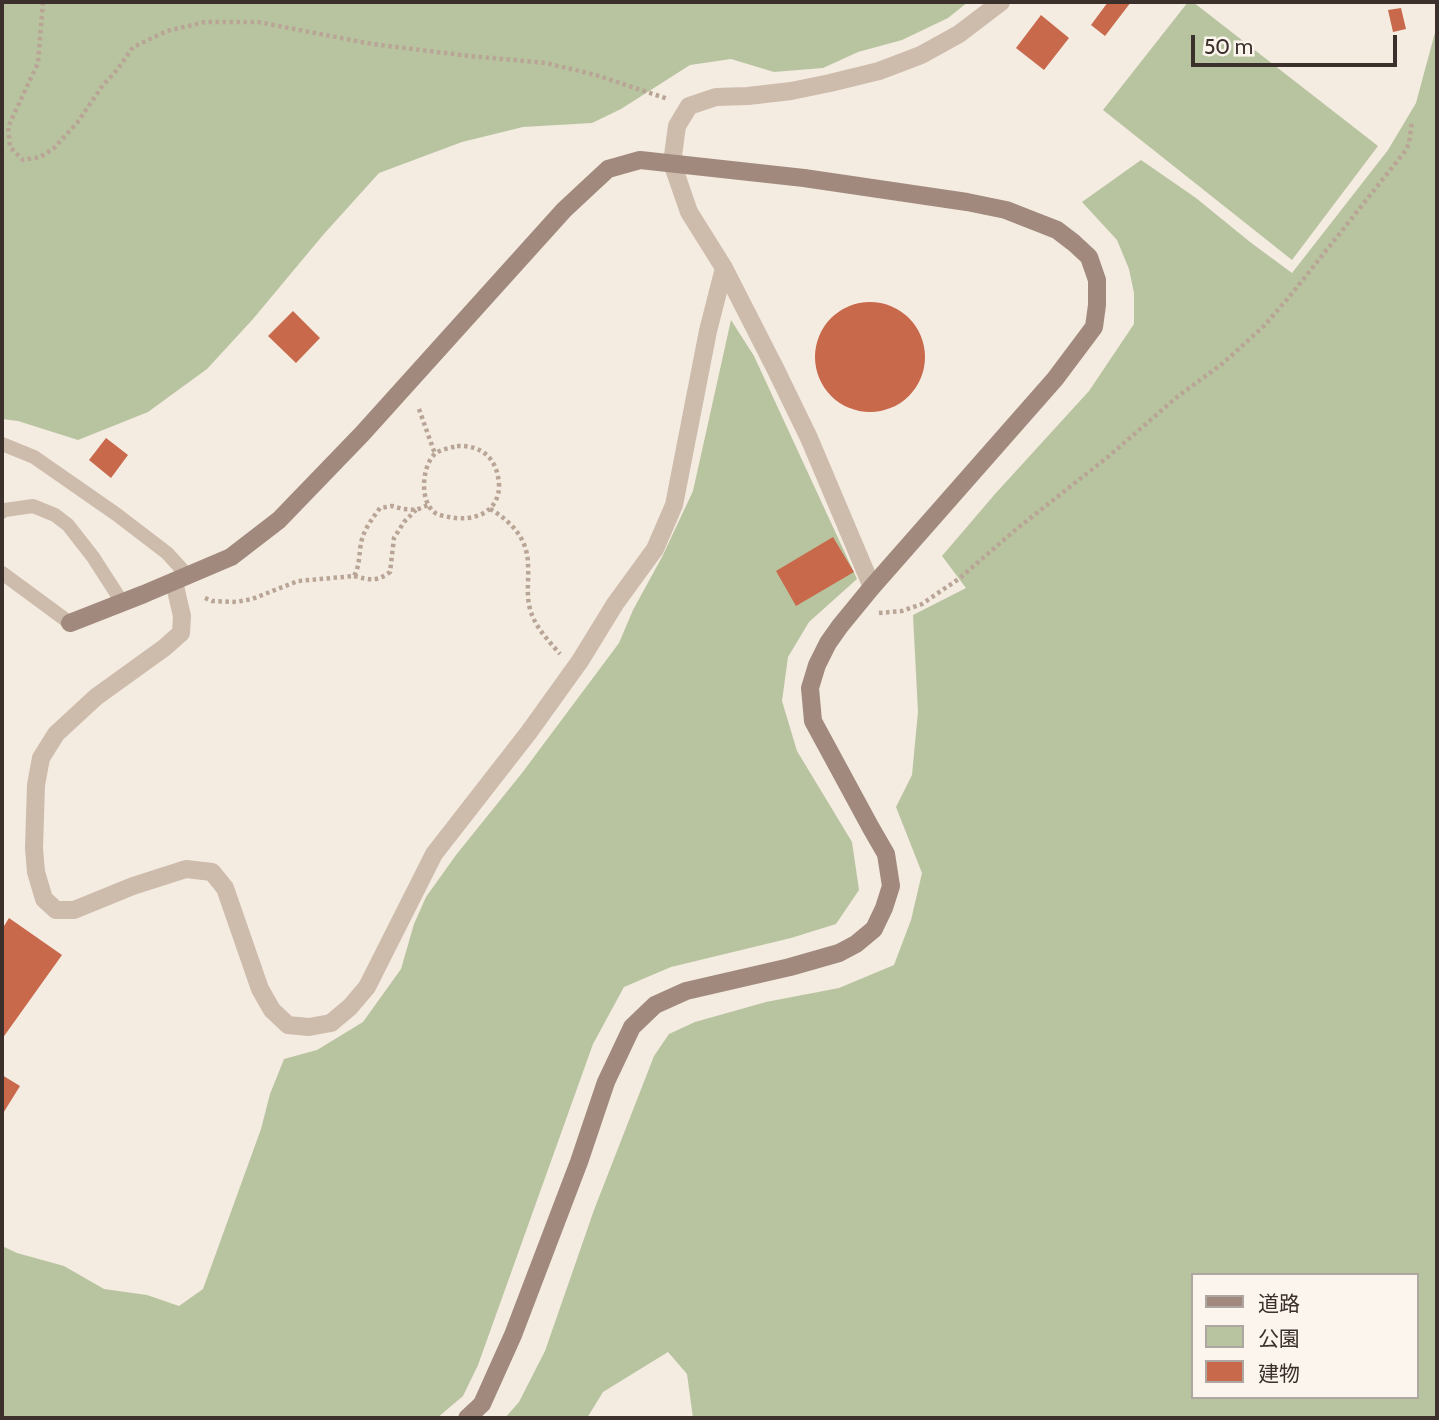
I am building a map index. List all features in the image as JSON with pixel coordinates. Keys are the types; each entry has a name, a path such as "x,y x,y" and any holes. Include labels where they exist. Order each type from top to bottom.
{"street":[{"path":"872,587 809,438 724,268 689,212 673,163 677,126 689,107 716,97 791,91 879,71 921,55 959,34 1001,2"},
{"path":"70,623 231,558 279,520 362,434 564,210 608,169 640,160 673,163 804,178 967,202 1006,210 1057,229 1089,257 1097,280 1094,327 1055,379 872,587 828,643 817,665 810,688 813,721 886,853 891,886 874,929 856,944 839,953 686,991 655,1005 632,1027 606,1082 579,1162 513,1335 482,1404 467,1418"},
{"path":"181,579 181,633 96,697 56,734 41,758 36,785 34,848 36,872 44,899 56,910 74,910 133,886 186,869 212,872 225,888 260,989 272,1010 288,1025 309,1027 331,1023 350,1007 367,987 434,854 529,732 655,549 674,505 708,331 724,268"}],"lane":[{"path":"2,444 34,457 116,514 166,553 181,579"},
{"path":"2,512 33,506 55,515 68,525 93,557 122,602"},
{"path":"2,573 70,623"}],"path":[{"path":"43,2 38,63 8,127 10,147 23,160 40,157 53,149 77,123 133,47 167,31 205,22 258,22 372,44 545,63 596,75 689,107"},
{"path":"854,611 885,614 922,604 960,578 1177,397 1222,364 1264,326 1316,265 1406,149 1412,121"},
{"path":"419,409 435,454"},
{"path":"457,446 467,446 480,449 490,457 499,485 494,505 486,513 461,519 434,513 428,505 424,492 424,477 428,463 435,454 457,446"},
{"path":"205,598 236,602 252,600 298,581 354,576 371,580 382,579 390,572 394,538 416,510 428,505"},
{"path":"354,576 361,542 368,524 380,508 392,506 416,510"},
{"path":"490,509 503,516 521,537 529,563 528,600 533,618 571,674"}],"green space":[{"path":"2,2 968,2 948,18 902,40 858,52 823,68 774,72 731,59 690,65 621,109 592,123 523,127 462,142 379,173 207,369 148,412 78,440 18,421 2,419"},
{"path":"1188,2 1193,2 1378,146 1292,260 1103,110"},
{"path":"1437,25 1437,1418 693,1418 687,1374 668,1352 603,1392 587,1418 505,1418 519,1402 545,1351 594,1210 654,1056 669,1034 695,1022 766,1002 839,988 894,965 911,920 922,873 896,807 912,775 918,712 913,615 966,588 942,556 1089,391 1134,324 1134,293 1129,269 1117,240 1082,202 1141,160 1196,198 1292,273 1388,150 1416,103"},
{"path":"731,320 754,356 857,579 809,622 788,657 782,701 797,751 852,842 859,890 836,924 791,938 671,967 624,987 593,1044 478,1365 463,1396 437,1418 2,1418 2,1246 64,1266 104,1289 147,1295 179,1306 203,1289 284,1059 317,1050 363,1022 401,969 414,924 426,897 619,643 693,491"}],"building":[{"path":"1108,2 1131,2 1105,36 1091,25"},
{"path":"1401,8 1406,29 1393,32 1388,10"},
{"path":"1041,15 1069,38 1044,70 1016,48"},
{"path":"870,302 891,306 909,318 921,336 925,357 921,378 909,396 891,408 870,412 849,408 831,396 819,378 815,357 819,336 831,318 849,306"},
{"path":"293,311 320,338 296,363 268,336"},
{"path":"106,438 128,455 111,478 89,460"},
{"path":"833,537 854,572 796,606 776,571"},
{"path":"9,918 62,955 2,1039 2,925 4,926"},
{"path":"2,1075 20,1086 2,1115"}]}
